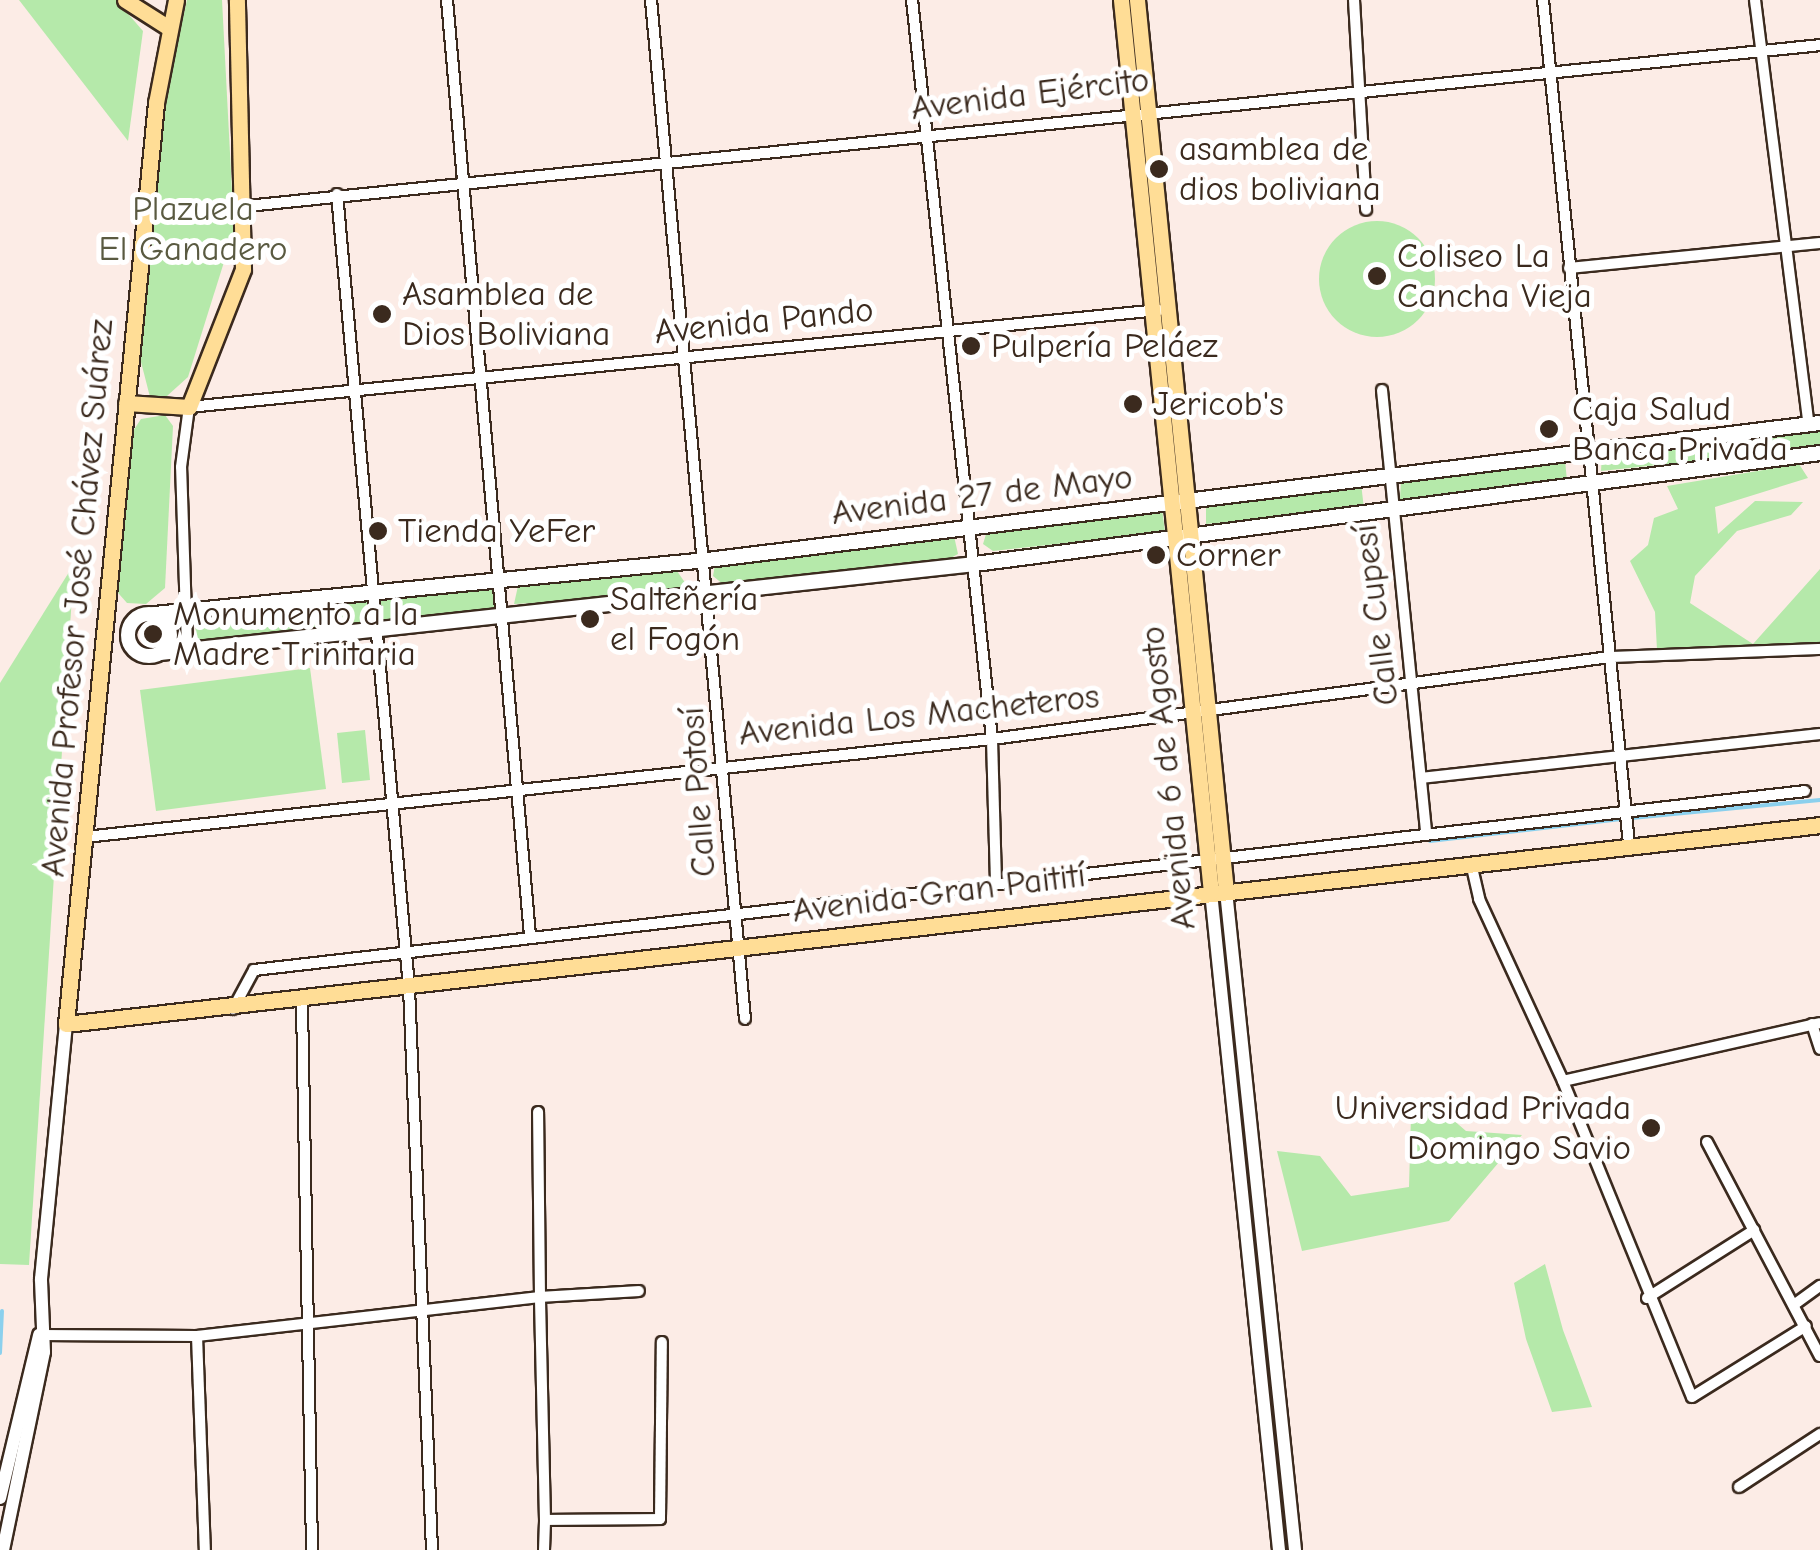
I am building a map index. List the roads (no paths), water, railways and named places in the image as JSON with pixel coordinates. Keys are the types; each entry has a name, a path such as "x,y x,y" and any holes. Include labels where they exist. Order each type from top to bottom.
{"main road":[{"path":"126,0 168,28"},
{"name":"Avenida Profesor José Chávez Suárez","path":"66,1024 126,403 168,28 176,0"},
{"path":"189,407 243,269 247,206 238,0"},
{"name":"Avenida 6 de Agosto","path":"1121,0 1142,111 1168,309 1210,708 1219,892"},
{"name":"Avenida 6 de Agosto","path":"1137,0 1150,311 1167,504 1192,709 1216,860"},
{"name":"Avenida Pando","path":"126,403 189,407"},
{"name":"Avenida 27 de Mayo","path":"154,614 707,560 969,524 1186,502 1815,424"},
{"name":"Avenida 27 de Mayo","path":"160,652 187,646 375,631 975,564 1820,453"},
{"path":"106,636 129,638 141,654 160,652 170,634 154,614 135,620 129,638"},
{"name":"Avenida Gran Paitití","path":"66,1024 302,1004 737,947 1820,825"}],"street":[{"path":"447,0 485,377 530,936"},
{"name":"Calle Potosí","path":"652,0 682,360 707,560 745,1019"},
{"path":"912,0 992,738 996,883"},
{"path":"1354,0 1366,210"},
{"path":"1543,0 1628,844"},
{"path":"1755,0 1815,424"},
{"name":"Avenida Ejército","path":"247,206 664,156 926,135 1361,88 1820,45"},
{"path":"336,194 409,987 432,1550"},
{"path":"1569,268 1820,243"},
{"name":"Avenida Pando","path":"189,407 1168,309"},
{"name":"Calle Cupesí","path":"1382,390 1388,475 1414,682 1426,834"},
{"path":"187,646 183,610 189,407"},
{"name":"Avenida Los Macheteros","path":"85,837 992,738 1610,657 1820,649"},
{"path":"1421,778 1820,734"},
{"path":"233,1010 254,970 1806,791"},
{"path":"1472,864 1478,899 1563,1081 1647,1298 1692,1397 1806,1326"},
{"name":"Avenida 6 de Agosto","path":"1219,892 1240,1034 1268,1375"},
{"name":"Avenida 6 de Agosto","path":"1219,892 1225,1034 1280,1484 1295,1550"},
{"path":"302,1004 312,1550"},
{"path":"1563,1081 1816,1023 1820,1049"},
{"path":"3,1550 33,1429 66,1024"},
{"path":"1225,1034 1240,1034"},
{"path":"538,1112 544,1550"},
{"path":"1706,1142 1820,1356"},
{"path":"1647,1298 1754,1230"},
{"path":"1795,1304 1820,1286"},
{"path":"39,1335 197,1336 540,1297 638,1291"},
{"path":"0,1498 39,1335"},
{"path":"197,1336 205,1550"},
{"path":"545,1520 660,1520 662,1342"},
{"path":"1740,1487 1820,1434"},
{"name":"Avenida 6 de Agosto","path":"1279,1550 1280,1484"}],"waterway":[{"path":"1632,818 1820,800"},
{"path":"1430,841 1619,819"},
{"path":"0,1353 2,1311"}],"place":[{"name":"asamblea de dios boliviana","path":"1159,169"},
{"name":"Coliseo La Cancha Vieja","path":"1377,276"},
{"name":"Asamblea de Dios Boliviana","path":"382,314"},
{"name":"Pulpería Peláez","path":"971,346"},
{"name":"Jericob's","path":"1133,404"},
{"name":"Caja Salud Banca Privada","path":"1549,429"},
{"name":"Tienda YeFer","path":"378,531"},
{"name":"Corner","path":"1156,555"},
{"name":"Salteñería el Fogón","path":"590,619"},
{"name":"Monumento a la Madre Trinitaria","path":"153,634"},
{"name":"Universidad Privada Domingo Savio","path":"1651,1128"}],"park label":[{"name":"Plazuela El Ganadero","path":"193,229"}]}
